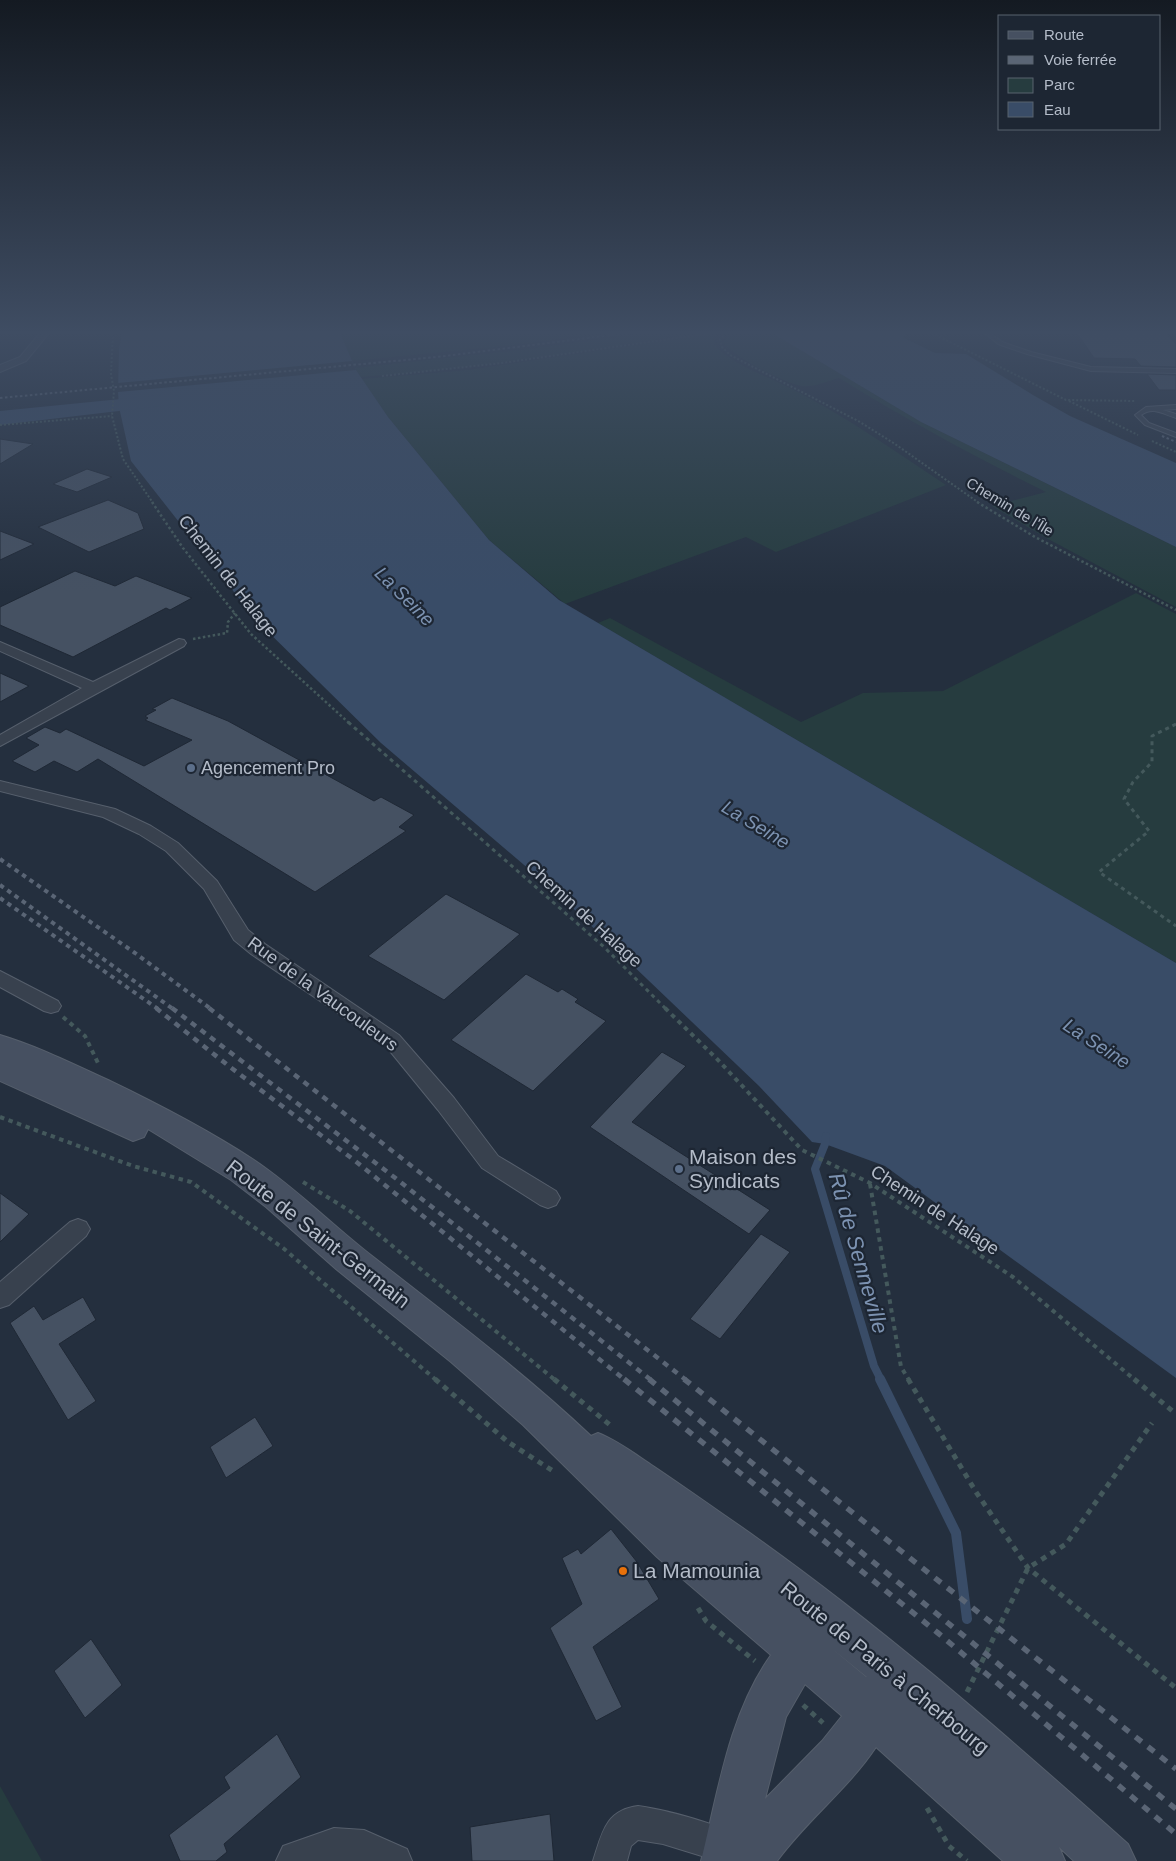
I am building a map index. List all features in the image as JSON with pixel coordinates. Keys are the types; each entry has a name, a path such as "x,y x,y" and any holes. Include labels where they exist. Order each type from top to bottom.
{"main road":[{"name":"Route de Saint-Germain","path":"0,1046 99,1089 152,1116 243,1170 537,1412"},
{"path":"0,1068 94,1108 169,1146 348,1258"},
{"path":"537,1412 672,1542 790,1666 861,1728 1040,1861"},
{"name":"Route de Paris à Cherbourg","path":"537,1412 696,1519 826,1616 895,1672 1111,1861"},
{"path":"744,1854 761,1722 765,1709 790,1666 826,1616"},
{"path":"744,1854 790,1805 830,1768 861,1728 895,1672"}],"street":[{"path":"0,741 93,688 180,643"},
{"path":"0,646 93,688"},
{"name":"Rue de la Vaucouleurs","path":"0,786 109,813 145,830 172,848 211,885 241,934 258,949 392,1040 446,1104 490,1162 548,1198"},
{"path":"0,978 51,1006"},
{"path":"0,1297 78,1228"},
{"path":"610,1861 617,1839 624,1828 630,1824 641,1823 665,1828 744,1854"},
{"path":"293,1861 295,1858 334,1845 364,1847 395,1861"}],"lane":[{"path":"1143,420 1147,424 1176,435"}],"path":[{"path":"0,425 64,420"},
{"name":"Chemin de Halage","path":"113,420 123,460 183,548 251,634 363,736 604,948 718,1060 802,1150 870,1183 1013,1278 1176,1414"},
{"name":"Chemin de l'Île","path":"856,420 895,444 975,501 1034,537 1176,610"},
{"path":"1107,420 1138,435"},
{"path":"1146,438 1176,452"},
{"path":"180,643 227,633 228,622 235,613"},
{"path":"1176,724 1152,736 1152,762 1133,782 1124,799 1149,831 1099,872 1176,926"},
{"path":"0,1118 133,1166 191,1182 282,1248 508,1442 555,1473"},
{"path":"870,1183 901,1367 976,1492 1028,1568 1176,1688"},
{"path":"963,1700 1028,1568 1066,1544 1152,1424"},
{"path":"696,1605 706,1621 790,1666 807,1709 861,1728"},
{"path":"925,1806 949,1846 966,1861"}],"green space":[{"path":"390,420 847,420 946,485 776,552 746,537 565,604 489,540"},
{"path":"909,420 917,420 1176,547 1176,607 1048,539 992,506 1046,492"},
{"path":"1136,593 1176,614 1176,963 598,623 610,618 801,722 863,693 943,691"},
{"path":"0,1786 42,1861 0,1861"}],"water":[{"name":"La Seine","path":"122,420 390,420 489,540 559,600 1176,963 1176,1378 885,1166 825,1144 812,1142 759,1086 558,894 381,743 256,620 131,461"},
{"path":"917,420 1079,420 1176,463 1176,547"}],"building":[{"path":"0,439 33,444 0,464"},
{"path":"87,469 112,477 77,492 53,484"},
{"path":"108,500 138,513 144,529 89,552 38,527"},
{"path":"0,531 34,544 0,560"},
{"path":"75,571 115,586 136,576 192,598 170,610 166,608 73,657 0,625 0,607"},
{"path":"0,673 29,686 0,702"},
{"path":"172,698 228,721 374,801 381,797 414,815 399,827 406,831 315,892 98,759 77,772 54,761 35,772 12,761 39,745 26,738 45,727 60,733 66,729 144,766 192,740 145,720 148,718 145,716 156,710 152,709"},
{"path":"446,894 520,934 444,1000 368,956"},
{"path":"526,974 558,992 562,989 578,999 575,1002 606,1021 533,1091 451,1040"},
{"name":"Maison des Syndicats","path":"662,1052 686,1066 632,1122 770,1210 749,1234 590,1127"},
{"path":"0,1193 29,1214 0,1242"},
{"path":"761,1234 790,1252 720,1339 690,1319"},
{"path":"83,1297 96,1320 59,1344 96,1401 68,1420 10,1323 34,1306 43,1320"},
{"path":"255,1417 273,1446 226,1478 210,1447"},
{"path":"611,1529 637,1562 659,1599 593,1647 622,1707 596,1721 550,1628 582,1604 562,1558 578,1549 581,1554"},
{"path":"91,1639 122,1685 85,1718 54,1671"},
{"path":"277,1734 301,1777 224,1844 227,1852 216,1861 180,1861 169,1835 230,1788 224,1777"},
{"path":"550,1814 554,1861 472,1861 470,1827"}],"waterway":[{"name":"Rû de Senneville","path":"826,1136 825,1144 815,1169 874,1366 881,1380"},
{"name":"Rû de Senneville","path":"880,1379 956,1533 967,1619"}],"railway":[{"path":"1162,436 1176,442"},
{"path":"0,859 135,953 211,1009"},
{"path":"0,885 173,1009"},
{"path":"0,898 158,1009"},
{"path":"156,1008 230,1067 354,1160 625,1380"},
{"path":"172,1008 394,1177 651,1380"},
{"path":"209,1008 686,1380"},
{"path":"624,1379 938,1633 1176,1834"},
{"path":"649,1379 1176,1809"},
{"path":"684,1379 1176,1769"}],"place":[{"name":"Agencement Pro","path":"191,768"},
{"name":"Maison des Syndicats","path":"679,1169"},
{"name":"La Mamounia","path":"623,1571"}]}
